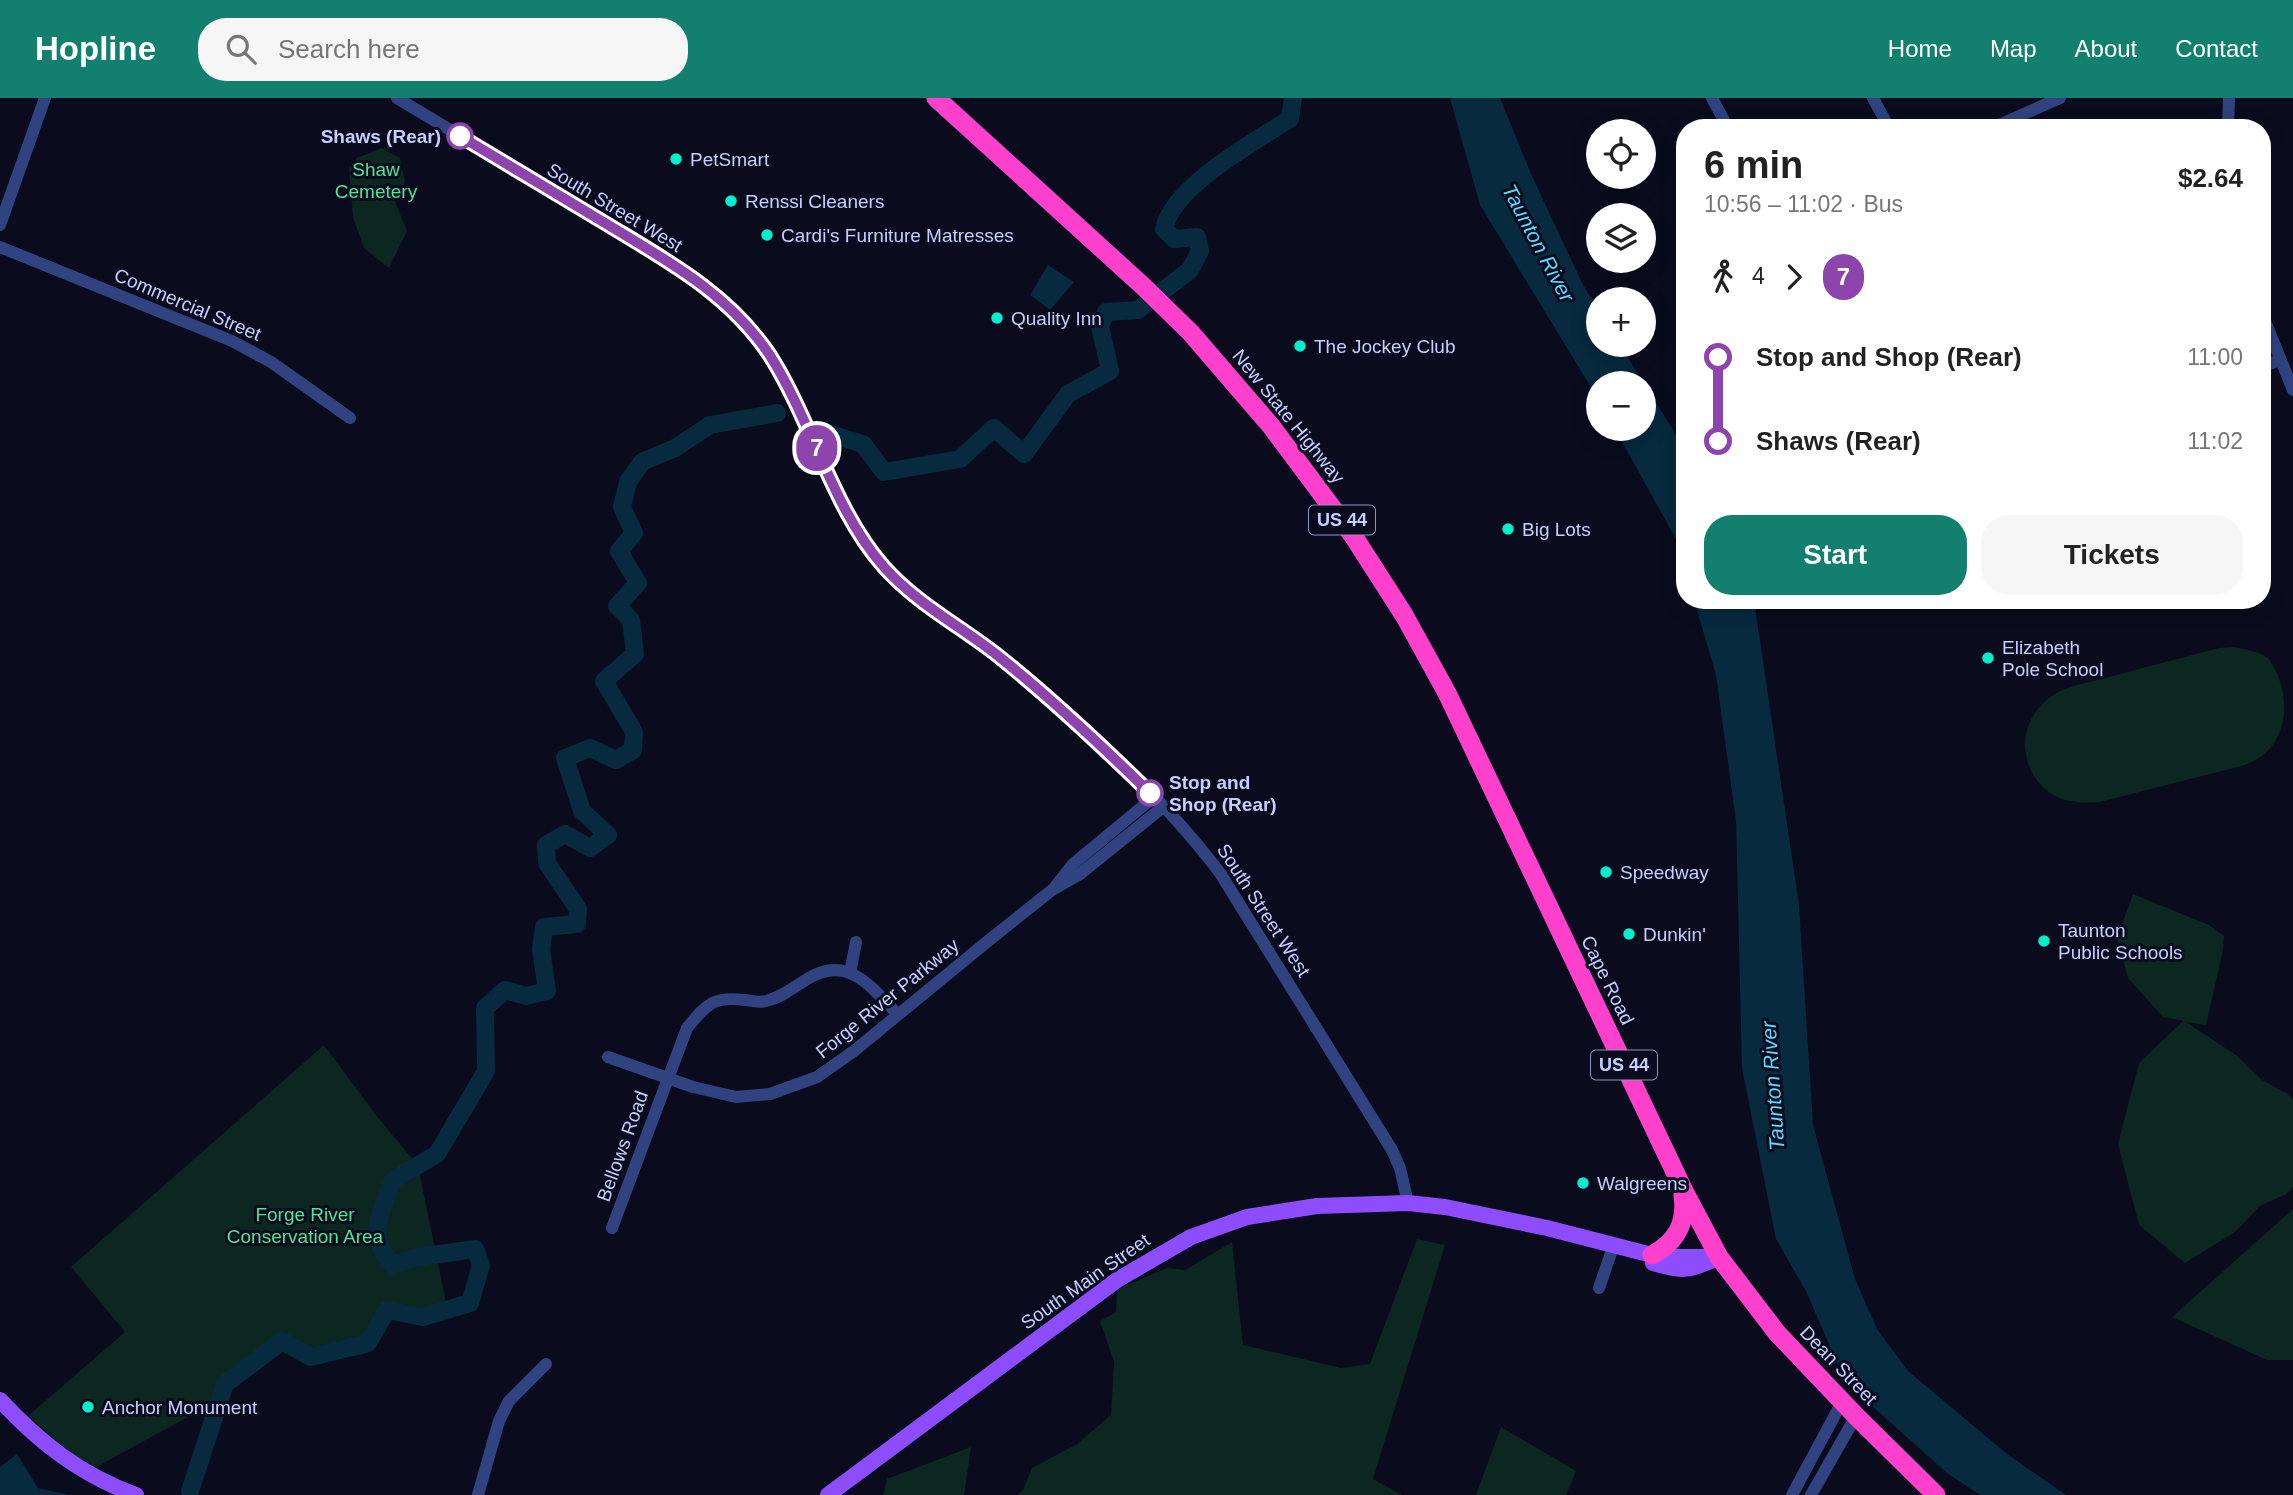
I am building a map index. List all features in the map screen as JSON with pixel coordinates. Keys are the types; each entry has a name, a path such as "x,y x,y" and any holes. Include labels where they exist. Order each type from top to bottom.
{"highway":[{"name":"New State Highway","path":"936,98 1167,309 1260,411 1360,545 1440,679 1532,872"},
{"name":"Cape Road","path":"1532,872 1679,1181 1719,1257"},
{"path":"1652,1255 1668,1246 1682,1225 1685,1207 1679,1181"},
{"name":"Dean Street","path":"1719,1257 1777,1333 1936,1495"}],"main road":[{"path":"1408,1203 1444,1207 1652,1255 1719,1257"},
{"name":"South Main Street","path":"828,1495 1117,1280 1191,1237 1265,1213 1341,1204 1408,1203"},
{"path":"1568,1234 1680,1270 1692,1270 1719,1257"},
{"path":"0,1400 34,1435 62,1458 112,1486 136,1495"}],"street":[{"path":"0,225 45,98"},
{"name":"South Street West","path":"397,98 673,265 723,301 747,326 775,364 849,513 865,542 883,566 928,606 1035,686 1154,797 1210,860 1241,905 1392,1150 1400,1168 1408,1203"},
{"path":"1712,98 1723,119"},
{"path":"1873,98 1884,119"},
{"path":"2009,119 2040,102 2060,98"},
{"path":"2228,98 2228,119"},
{"name":"Commercial Street","path":"0,247 245,347 271,362 350,418"},
{"path":"2271,338 2293,390"},
{"path":"2271,364 2279,360"},
{"name":"Forge River Parkway","path":"1052,890 1073,864 1154,797"},
{"name":"Forge River Parkway","path":"608,1057 728,1096 770,1094 822,1074 1052,890 1080,874 1163,807"},
{"path":"856,942 850,973 864,979 898,1015"},
{"name":"Bellows Road","path":"612,1228 687,1028 712,1003 724,998 762,1002 776,998 812,976 827,971 850,973"},
{"path":"1600,1288 1612,1250"},
{"path":"478,1495 499,1421 509,1401 546,1364"},
{"path":"1792,1495 1849,1409"},
{"path":"1811,1495 1849,1409"}],"green space":[{"name":"Shaw Cemetery","path":"382,148 400,158 405,182 394,199 407,231 389,268 364,248 353,218 349,168 357,158"},
{"path":"2232,647 2268,658 2282,687 2284,718 2280,733 2261,757 2245,765 2100,802 2071,801 2055,796 2034,776 2026,756 2026,735 2033,715 2054,694 2077,685 2219,648"},
{"path":"2133,894 2209,925 2224,936 2206,1025 2186,1022 2236,1055 2262,1080 2293,1099 2293,1187 2286,1194 2260,1206 2235,1232 2185,1263 2139,1225 2118,1144 2139,1063 2183,1021 2163,1017 2128,978 2117,938"},
{"name":"Forge River Conservation Area","path":"324,1045 418,1166 446,1310 433,1317 394,1311 389,1314 375,1347 357,1356 346,1355 312,1365 289,1345 233,1379 225,1397 96,1467 72,1454 28,1416 125,1332 71,1267"},
{"path":"2293,1209 2293,1360 2267,1360 2172,1317"},
{"path":"1417,1239 1445,1245 1373,1479 1402,1495 1017,1495 1023,1490 1032,1468 1077,1444 1111,1415 1114,1362 1100,1321 1116,1312 1117,1289 1167,1268 1185,1270 1232,1242 1243,1345 1341,1368 1370,1364"},
{"path":"1501,1427 1576,1471 1566,1495 1476,1495"},
{"path":"971,1447 964,1495 883,1495 887,1479"}],"water":[{"name":"Taunton River","path":"1450,98 1500,98 1531,174 1586,290 1586,357 1628,357 1636,371 1586,371 1586,379 1480,205"},
{"path":"1048,265 1074,282 1050,310 1030,295"},
{"path":"1656,403 1676,435 1676,539 1622,441 1656,441"},
{"name":"Taunton River","path":"1697,609 1755,609 1799,905 1813,1125 1855,1279 1877,1329 1908,1371 2007,1454 2066,1495 1980,1495 1947,1473 1845,1382 1807,1293 1776,1239 1742,1068 1736,821 1716,675"},
{"path":"17,1454 38,1488 69,1495 0,1495 0,1467"}],"waterway":[{"path":"827,433 863,444 884,472 960,459 994,428 1024,454 1068,394 1110,371 1100,326 1106,312 1138,310 1190,270 1200,251 1197,237 1174,239 1164,229 1170,213 1182,197 1217,166 1290,119 1293,98"},
{"path":"190,1491 225,1384 282,1341 311,1357 368,1343 387,1310 423,1317 470,1303 481,1265 475,1249 418,1257 392,1265 380,1243 378,1224 393,1180 437,1154 486,1071 485,1008 505,990 526,996 547,991 541,949 544,927 577,924 578,909 547,863 546,845 565,834 590,848 608,835 582,811 565,758 590,748 616,760 633,750 634,732 604,681 635,654 631,620 617,606 638,583 619,551 634,533 622,507 628,482 642,462 675,448 710,425 777,413"}],"bus line":[{"name":"7","path":"460,136 684,271 733,310 775,364 849,513 865,542 883,566 928,606 1035,686 1150,793"}],"place":[{"name":"Shaws (Rear)","path":"460,136"},
{"name":"PetSmart","path":"676,159"},
{"name":"Renssi Cleaners","path":"731,201"},
{"name":"Cardi's Furniture Matresses","path":"767,235"},
{"name":"Quality Inn","path":"997,318"},
{"name":"The Jockey Club","path":"1300,346"},
{"name":"Big Lots","path":"1508,529"},
{"name":"Elizabeth Pole School","path":"1988,658"},
{"name":"Stop and Shop (Rear)","path":"1150,793"},
{"name":"Speedway","path":"1606,872"},
{"name":"Dunkin'","path":"1629,934"},
{"name":"Taunton Public Schools","path":"2044,941"},
{"name":"Walgreens","path":"1583,1183"},
{"name":"Anchor Monument","path":"88,1407"}]}
